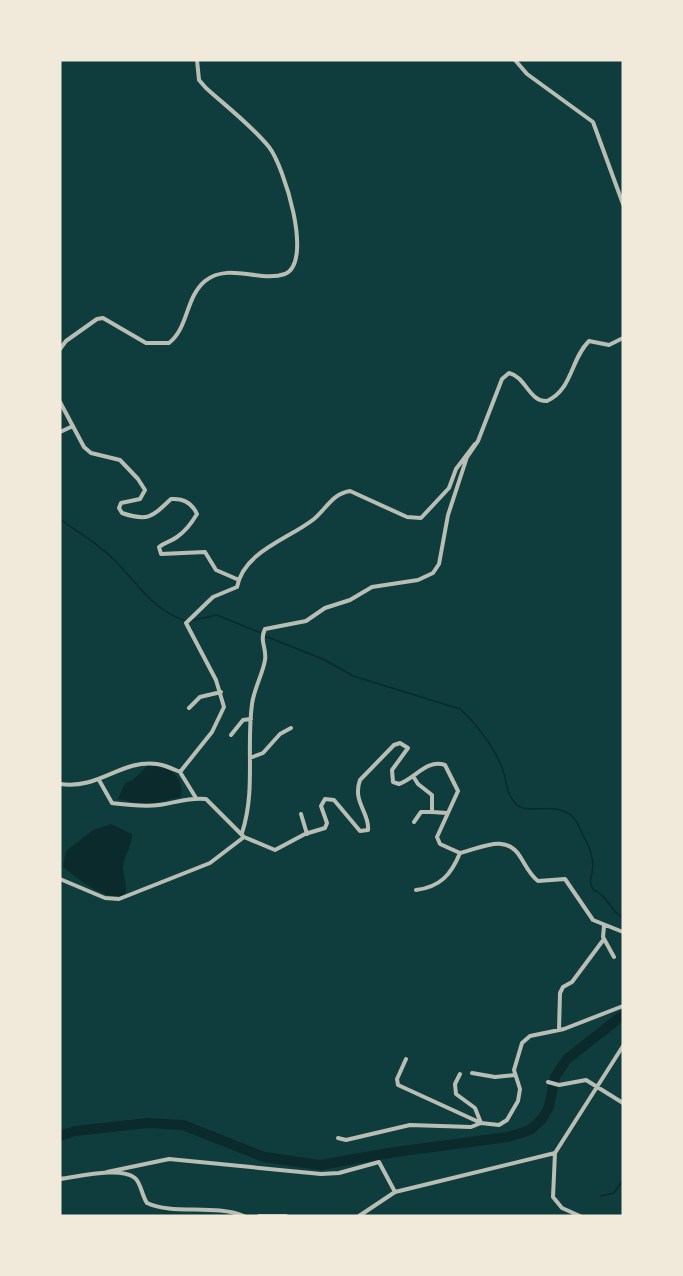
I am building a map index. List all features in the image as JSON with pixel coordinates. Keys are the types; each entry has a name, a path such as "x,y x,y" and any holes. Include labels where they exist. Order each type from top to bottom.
{"street":[{"path":"60,349 66,341 97,319 104,318 146,343 169,343 180,332 195,291 207,279 236,272 279,275 291,270 297,261 294,219 277,161 257,134 199,80 197,60"},
{"path":"515,60 519,68 593,122 623,204"},
{"path":"60,879 105,898 119,899 210,863 243,835 252,789 251,719 259,674 265,661 261,638 265,629 306,621 325,608 350,600 372,587 418,580 433,573 439,564 448,515 459,479 467,457 478,441 498,384 509,373 514,374 536,398 547,401 565,389 576,357 589,341 609,345 623,338"},
{"path":"60,402 91,453 120,460 142,484 145,490 140,499 122,503 119,508 122,513 143,519 154,516 171,499 179,498 193,506 197,514 188,529 174,539 164,542 159,548 161,554 205,552 216,570 239,580"},
{"path":"60,432 73,426"},
{"path":"180,772 212,732 224,707 221,692 196,638 186,623 213,597 237,587 239,580 256,557 280,538 315,519 340,493 350,491 407,517 421,518 449,488 465,454 478,441"},
{"path":"189,708 200,697 221,692"},
{"path":"231,735 243,720 251,719"},
{"path":"250,758 263,753 280,734 291,728"},
{"path":"99,780 112,803 142,807 196,798 213,804 243,835 274,850 325,828 327,823 321,806 322,802 329,798 334,800 360,831 368,830 368,821 359,806 360,780 394,745 400,743 408,748 406,755 392,770 393,782 399,784 432,763 445,765 458,791 436,837 447,850 460,853 499,842 509,844 516,848 532,877 538,881 557,878 570,882 586,912 593,920 623,932"},
{"path":"60,784 90,784 141,764 159,764 180,772 196,798"},
{"path":"413,776 418,784 432,795 432,812"},
{"path":"414,822 420,812 447,813"},
{"path":"302,814 307,834"},
{"path":"416,890 434,887 443,880 454,869 460,853"},
{"path":"604,926 604,939 614,957"},
{"path":"559,1030 560,993 563,987 572,982 604,939"},
{"path":"406,1059 397,1079 398,1085 481,1123 499,1125 507,1120 519,1101 520,1089 514,1070 522,1043 530,1036 559,1030 623,1006"},
{"path":"580,1216 562,1208 553,1197 555,1153 623,1046"},
{"path":"472,1073 495,1077 515,1075"},
{"path":"460,1074 455,1084 456,1094 475,1108 481,1123"},
{"path":"548,1082 559,1085 586,1080 623,1103"},
{"path":"338,1138 346,1140 410,1125 471,1127 481,1123"},
{"path":"359,1216 395,1191 555,1153"},
{"path":"60,1179 169,1159 321,1174 339,1173 379,1162 395,1191"},
{"path":"107,1172 129,1174 137,1179 147,1203 160,1209 174,1207 233,1212 244,1216"},
{"path":"259,1216 286,1216"}],"water":[{"path":"148,765 162,767 173,773 180,782 181,797 146,805 118,799 125,783 133,780"},
{"path":"111,824 132,834 123,867 125,895 117,896 100,892 63,867 66,851 93,830"}],"waterway":[{"path":"60,519 119,564 152,601 162,609 186,621"},
{"path":"190,621 217,615 261,633"},
{"path":"265,636 325,660 353,676 460,709 478,728 498,758 508,790 516,804 527,809 559,809 575,819 592,856 590,881 593,890 602,895 623,918"},
{"path":"60,1136 75,1131 148,1123 183,1125 264,1157 320,1165 395,1152 508,1137 530,1130 542,1119 549,1107 555,1077 567,1059 623,1015"},
{"path":"601,1196 614,1193 623,1180"}]}
